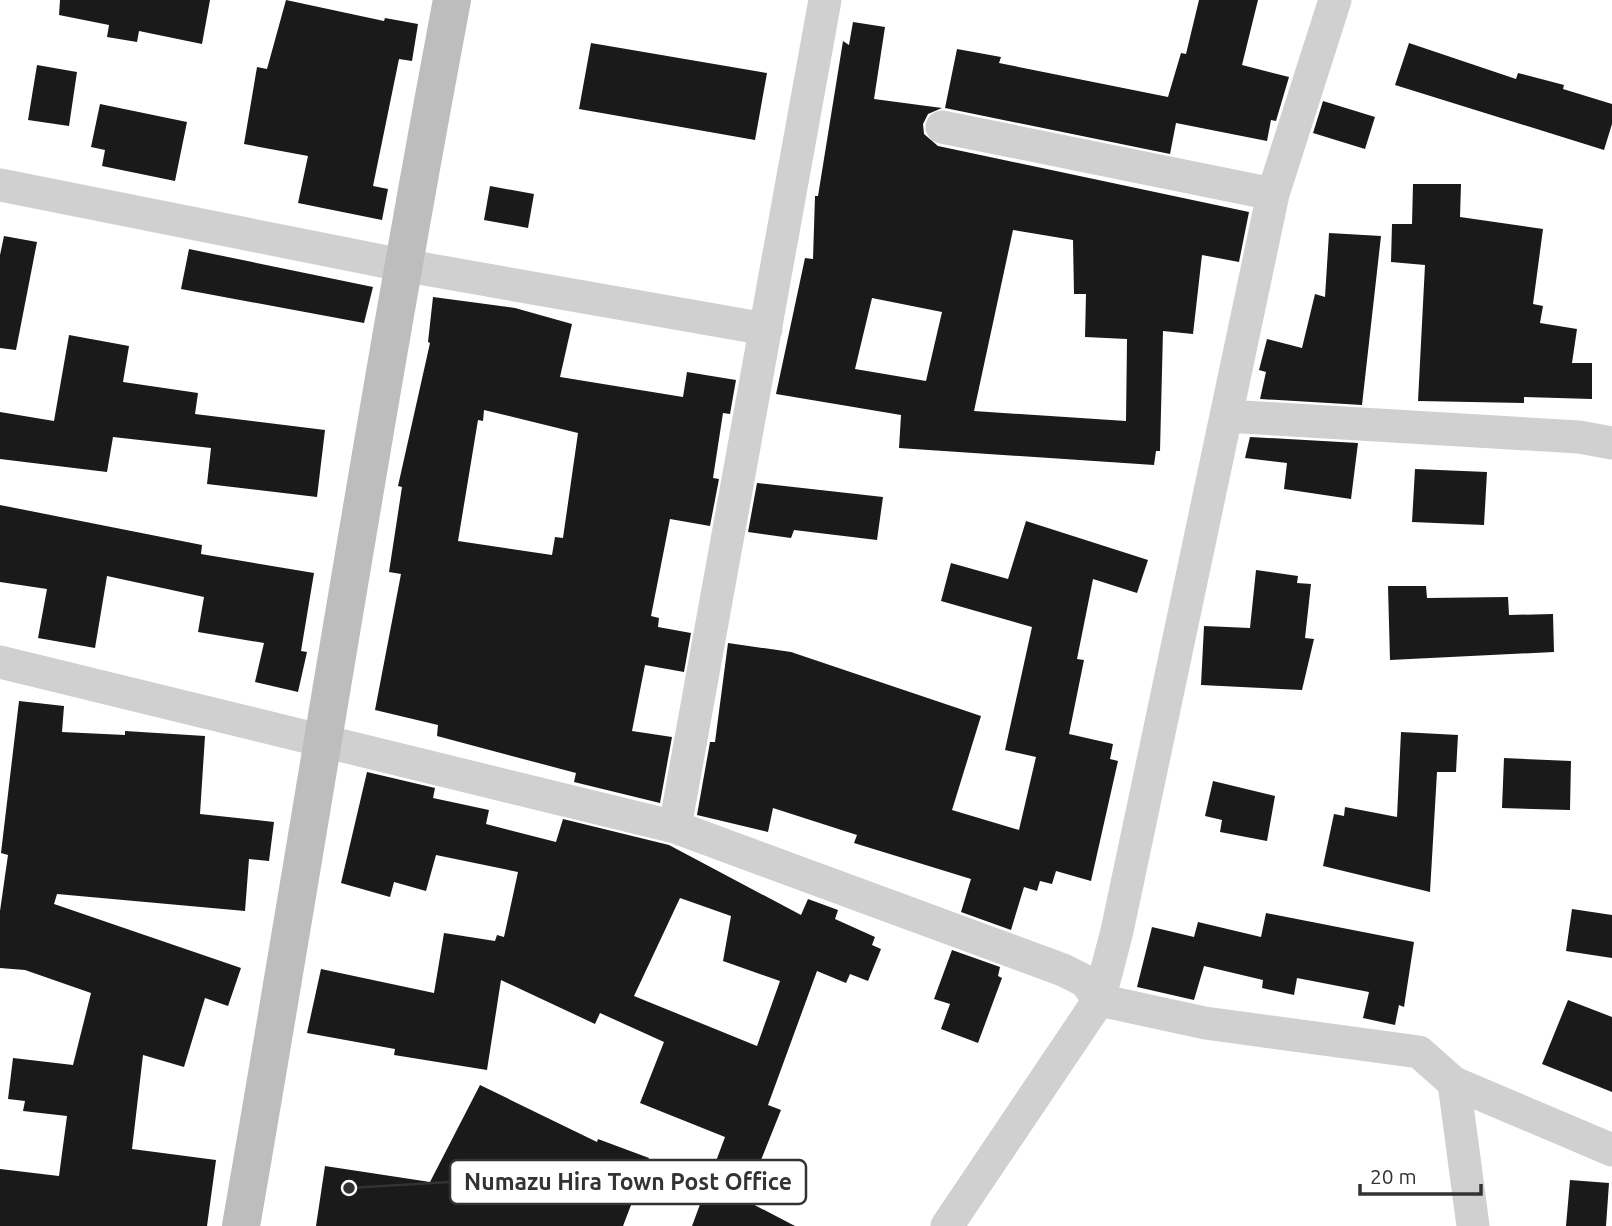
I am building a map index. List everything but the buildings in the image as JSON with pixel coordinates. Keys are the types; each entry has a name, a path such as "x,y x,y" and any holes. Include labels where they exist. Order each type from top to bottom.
{"street":[{"path":"241,1226 325,740 402,265 452,0"},
{"path":"675,827 825,0"},
{"path":"947,1226 1099,1000 1117,931 1273,194 1335,0"},
{"path":"942,127 1273,194"},
{"path":"0,185 402,265 766,329"},
{"path":"1226,416 1579,437 1612,443"},
{"path":"0,662 675,827 1063,970 1085,981 1099,1000 1205,1023 1419,1052 1454,1083 1612,1150"},
{"path":"1454,1083 1473,1226"}],"place":[{"name":"Numazu Hira Town Post Office","path":"349,1188"}]}
